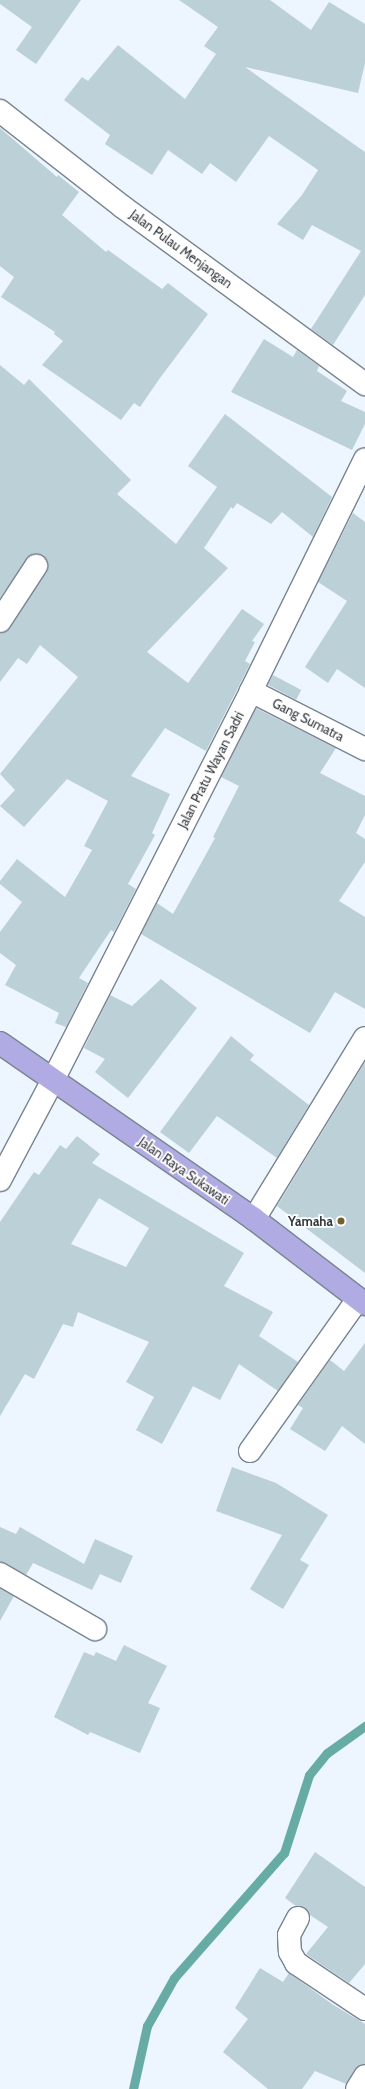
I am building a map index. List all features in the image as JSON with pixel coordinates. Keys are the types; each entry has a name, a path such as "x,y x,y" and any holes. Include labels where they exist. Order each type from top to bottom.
{"highway":[{"name":"Jalan Raya Sukawati","path":"0,1044 254,1219 362,1301"}],"street":[{"name":"Jalan Pulau Menjangan","path":"0,111 123,207 365,384"},
{"name":"Jalan Pratu Wayan Sadri","path":"0,1180 53,1080 251,691 365,458"},
{"path":"0,621 36,566"},
{"name":"Gang Sumatra","path":"251,691 365,749"},
{"path":"254,1219 365,1038"},
{"path":"250,1451 362,1301"},
{"path":"0,1574 95,1628"},
{"path":"298,1918 289,1935 290,1952 296,1963 365,2009"},
{"path":"357,2089 365,2076"}],"building":[{"path":"0,0 81,0 36,64 16,50 32,27 0,4"},
{"path":"179,0 270,0 311,30 329,2 365,24 365,63 358,93 245,67 365,152 365,295 333,345 311,329 361,251 312,225 303,240 277,224 302,195 318,170 269,136 236,182 210,163 202,174 168,150 152,175 105,144 110,135 64,100 82,77 88,81 118,45 185,99 216,54 204,46 218,27"},
{"path":"0,128 57,177 58,175 79,192 62,215 106,252 108,250 162,289 168,283 208,314 140,407 134,403 121,420 42,365 63,341 54,334 55,332 1,297 14,277 0,266"},
{"path":"264,339 293,357 297,350 319,366 317,371 347,391 341,401 365,412 365,424 352,450 231,392"},
{"path":"0,365 24,385 29,379 131,480 117,494 176,544 217,487 188,466 225,414 332,497 313,537 282,512 271,524 237,503 233,509 231,507 204,548 228,568 147,652 188,683 242,609 264,624 252,641 255,642 245,661 250,664 206,751 165,728 131,776 170,794 152,833 155,835 128,884 136,889 114,932 111,930 79,978 88,983 66,1027 55,1023 59,1013 5,985 16,965 0,953 0,932 22,902 0,884 0,881 17,859 65,897 92,850 84,846 108,801 67,779 24,827 0,806 15,790 0,774 78,677 40,645 27,664 18,658 0,682 0,633 10,628 48,566 42,555 30,555 0,598"},
{"path":"353,513 365,522 365,688 337,669 328,683 305,667 347,601 318,582"},
{"path":"273,675 301,690 296,700 268,685"},
{"path":"256,708 336,748 320,773 365,796 365,815 356,833 365,839 365,862 339,901 365,917 365,1009 335,992 310,1033 141,934 157,903 173,914 215,838 213,837 239,786 221,777"},
{"path":"161,979 197,1008 128,1098 95,1072 105,1059 84,1048 110,995 132,1006"},
{"path":"231,1036 254,1055 250,1060 309,1105 277,1158 217,1116 189,1153 160,1132"},
{"path":"365,1062 365,1273 277,1206"},
{"path":"77,1136 100,1154 92,1163 244,1253 224,1286 273,1312 259,1336 298,1362 278,1391 239,1364 220,1400 193,1386 162,1444 136,1430 154,1397 126,1382 149,1342 78,1312 73,1327 63,1324 34,1379 25,1374 0,1416 0,1222 34,1172 39,1175 60,1145 66,1149","holes":["99,1198 149,1228 126,1267 71,1244"]},
{"path":"365,1343 365,1444 342,1426 325,1451 290,1429 303,1408 298,1405 330,1360 344,1371"},
{"path":"232,1467 276,1483 328,1515 300,1560 309,1565 283,1609 250,1589 282,1535 216,1511"},
{"path":"0,1527 16,1534 20,1527 84,1564 95,1539 133,1556 121,1583 100,1574 92,1590 33,1563 26,1575 0,1562"},
{"path":"0,1588 14,1596 0,1621"},
{"path":"124,1645 167,1666 148,1703 160,1708 140,1753 90,1732 88,1735 54,1717 84,1652 94,1656 96,1652 116,1661"},
{"path":"315,1852 365,1887 365,1964 349,1983 306,1954 328,1927 310,1915 304,1907 296,1906 285,1898"},
{"path":"260,1968 283,1982 289,1973 332,2004 365,2024 365,2064 355,2069 346,2084 315,2071 302,2089 268,2089 223,2052 248,2019 235,2008"}],"waterway":[{"path":"133,2089 147,2026 174,1978 284,1853 309,1775 327,1753 365,1726"}],"place":[{"name":"Yamaha","path":"341,1221"}]}
